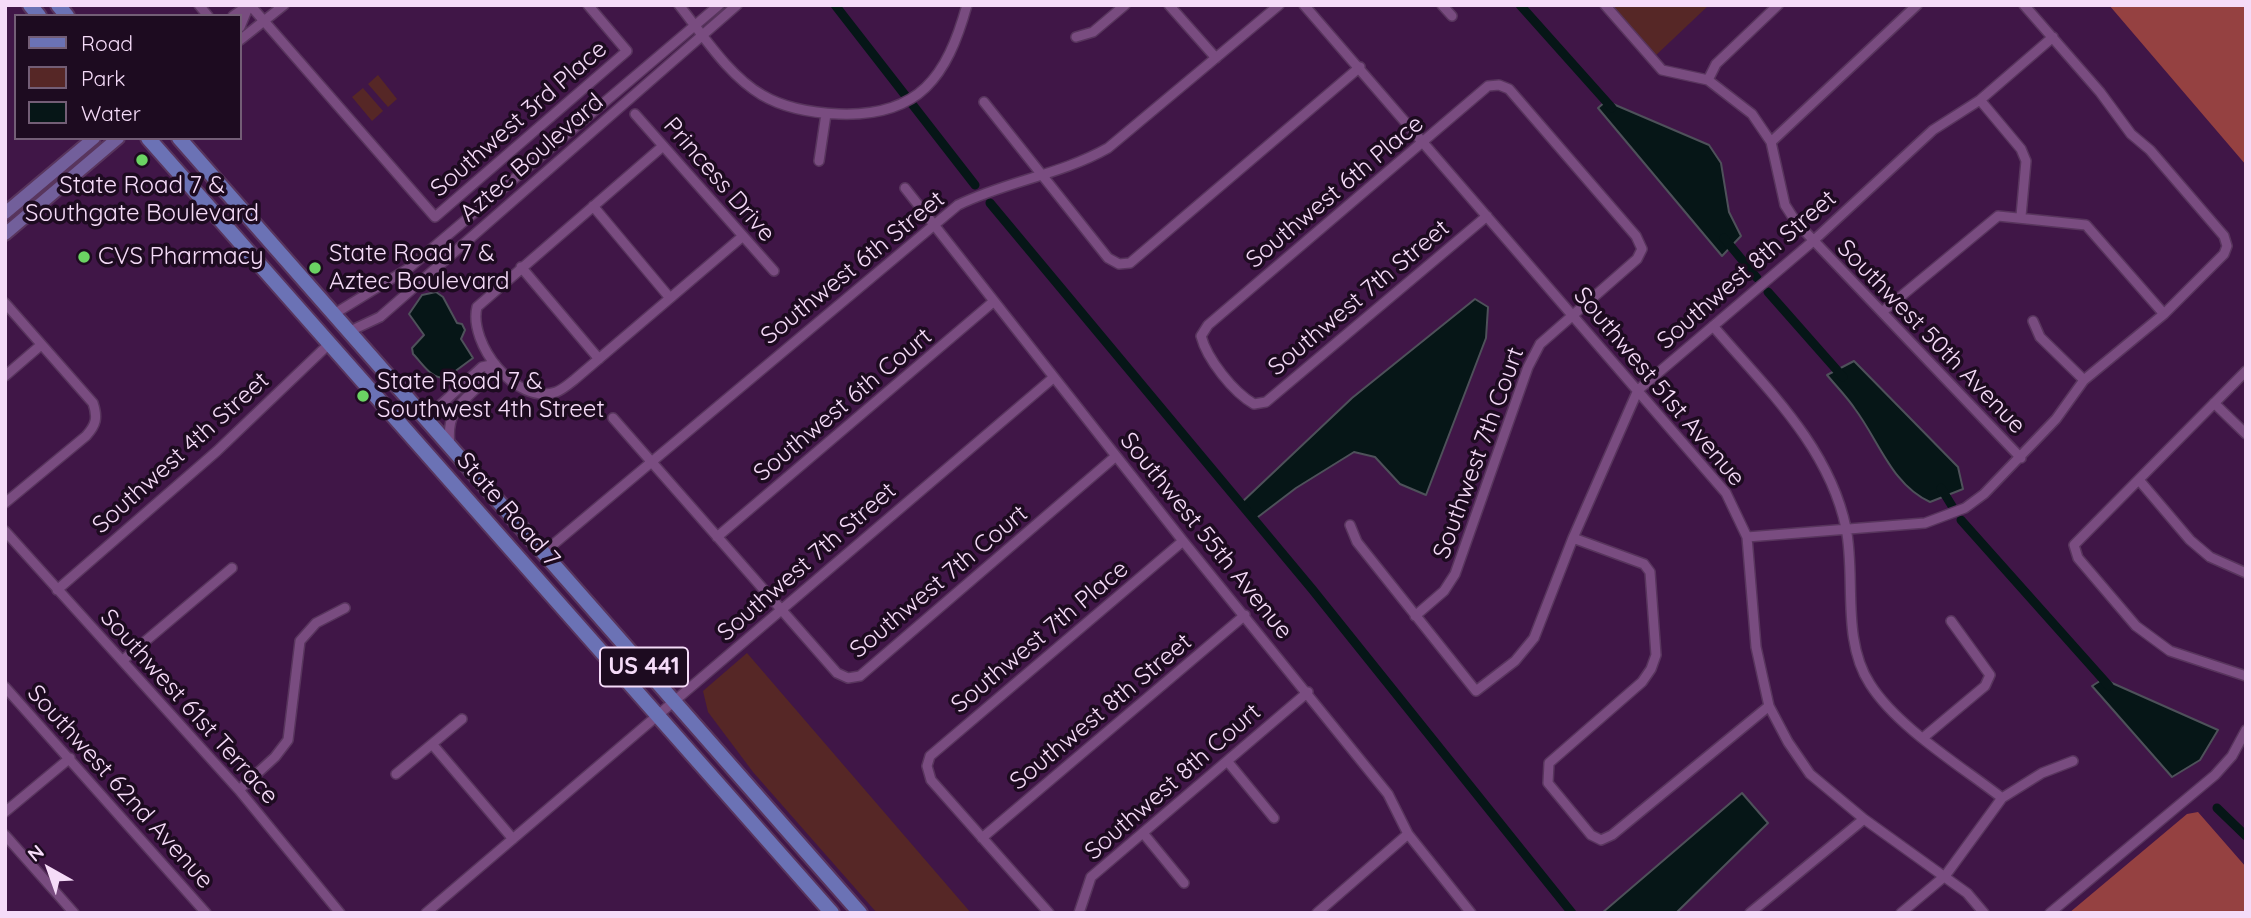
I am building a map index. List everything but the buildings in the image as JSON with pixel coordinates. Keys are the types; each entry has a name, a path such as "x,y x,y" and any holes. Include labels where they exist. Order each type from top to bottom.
{"main road":[{"path":"5,213 92,140"},
{"path":"5,233 116,140"},
{"name":"State Road 7","path":"150,140 832,913"},
{"name":"State Road 7","path":"181,140 860,913"},
{"path":"302,311 328,328 348,331"},
{"path":"330,343 341,342 370,356"},
{"path":"504,540 527,553 543,553"}],"street":[{"path":"242,22 249,5 264,22"},
{"path":"242,38 284,5"},
{"name":"Southwest 3rd Place","path":"264,22 435,217 627,51 587,5"},
{"path":"679,5 736,73 760,94 783,105 826,114 867,115 897,107 916,95 945,64 967,5"},
{"name":"Aztec Boulevard","path":"334,314 409,268 719,5"},
{"name":"Aztec Boulevard","path":"348,331 380,317 737,5"},
{"path":"1076,37 1093,32 1125,5"},
{"path":"1169,5 1216,58"},
{"name":"Southwest 6th Street","path":"543,553 932,224 958,205 983,193 1083,163 1108,148 1279,5"},
{"name":"Southwest 51st Avenue","path":"1304,5 1574,314 1726,493 1746,537 1756,647 1769,706 1810,774 1864,819 1967,892 1984,913"},
{"path":"1443,5 1452,16"},
{"name":"Southwest 50th Avenue","path":"1605,5 1662,70 1708,80 1752,114 1772,142 1785,205 1812,242 2021,458"},
{"path":"1708,80 1716,64 1778,5"},
{"path":"1772,142 1917,5"},
{"path":"1746,537 1924,523 1965,508 2021,458 2056,419 2084,380 2164,314 2224,254 2227,246 2224,236 2150,150 2130,134 2100,92 2024,5"},
{"name":"Southwest 8th Street","path":"1415,616 1476,691 1515,661 1534,638 1573,538 1638,390 1812,242 1933,131 1980,100 2053,37"},
{"path":"984,102 1108,258 1119,264 1130,263 1360,67"},
{"path":"643,70 653,79"},
{"name":"Southwest 6th Place","path":"1254,404 1244,398 1204,348 1201,336 1208,325 1488,86 1499,85 1509,89 1636,236 1642,249"},
{"path":"1980,100 2021,149 2026,161 2021,216"},
{"name":"Princess Drive","path":"635,114 774,271"},
{"path":"819,161 826,114"},
{"path":"663,146 477,307 475,331 486,354 505,376 542,393 555,393 599,359 743,236"},
{"name":"Southwest 55th Avenue","path":"905,188 1182,541 1245,615 1388,794 1408,834 1471,913"},
{"path":"593,206 670,298"},
{"name":"Southwest 7th Street","path":"1254,404 1266,402 1487,216"},
{"path":"1882,312 1998,216 2021,216 2086,225 2164,314"},
{"name":"Southwest 7th Court","path":"1415,616 1444,591 1455,574 1528,367 1540,344 1637,259 1642,249"},
{"path":"521,267 599,359"},
{"name":"Southwest 6th Court","path":"717,537 993,302"},
{"path":"5,303 93,403 97,415 94,426 86,436 5,503"},
{"path":"2033,321 2040,337 2084,380"},
{"path":"1713,326 1817,452 1833,485 1846,528 1856,647 1868,682 1894,716 2002,798"},
{"name":"Southwest 4th Street","path":"57,590 217,451 330,343"},
{"path":"5,376 41,345"},
{"path":"418,410 436,409 482,367 495,364"},
{"path":"450,446 449,418 455,407 489,377 495,364"},
{"path":"2246,371 2074,545 2078,558 2145,632 2170,652 2246,676"},
{"name":"Southwest 7th Street","path":"426,913 659,717 781,609 1053,378"},
{"path":"2214,402 2246,434"},
{"path":"612,418 781,609"},
{"name":"Southwest 7th Court","path":"781,609 837,673 848,678 860,676 1116,456"},
{"path":"2139,480 2190,540 2210,557 2246,573"},
{"path":"1350,525 1357,542 1415,616"},
{"name":"Southwest 61st Terrace","path":"5,531 239,790 340,913"},
{"path":"1573,538 1644,564 1650,572 1656,655 1642,682 1549,762 1548,783 1591,835 1601,840 1612,835 1769,706"},
{"name":"Southwest 7th Place","path":"982,838 931,780 927,766 930,756 1182,541"},
{"path":"123,660 232,568"},
{"path":"239,790 288,740 300,641 316,623 345,608"},
{"name":"Southwest 8th Street","path":"982,838 1245,615"},
{"path":"1924,737 1985,685 1990,675 1951,621"},
{"name":"Southwest 62nd Avenue","path":"5,687 206,913"},
{"name":"Southwest 8th Court","path":"1079,913 1091,877 1307,692"},
{"path":"396,774 461,719"},
{"path":"2050,913 2215,775 2232,755 2246,730"},
{"path":"432,744 513,839"},
{"path":"5,811 70,758"},
{"path":"1901,913 1945,876 2002,798 2042,773 2073,761"},
{"path":"1228,762 1274,818"},
{"path":"1750,913 1864,819"},
{"path":"1143,833 1184,883"},
{"path":"1317,913 1408,834"},
{"path":"5,835 74,913"},
{"path":"982,838 1049,913"}],"green space":[{"path":"1608,5 1709,5 1653,58"},
{"path":"378,75 397,99 388,107 368,84"},
{"path":"363,88 383,111 372,121 352,97"},
{"path":"747,653 971,913 877,913 753,772 708,712 703,691"}],"shaded area":[{"path":"2109,5 2246,5 2246,165"},
{"path":"2198,812 2246,867 2246,913 2069,913 2187,814"}],"water":[{"path":"1606,101 1709,145 1721,163 1729,212 1741,236 1722,256 1598,108"},
{"path":"436,292 443,297 457,323 462,324 465,330 461,339 473,358 446,378 436,376 428,370 413,354 412,348 424,335 409,314 422,295"},
{"path":"1475,299 1488,307 1486,338 1426,495 1400,484 1375,457 1354,452 1296,488 1254,520 1240,504 1352,398"},
{"path":"1854,361 1958,467 1963,489 1930,502 1906,485 1896,474 1864,421 1827,375"},
{"path":"2103,679 2218,730 2200,760 2172,777 2092,686"},
{"path":"1742,793 1768,823 1676,913 1602,913"}],"waterway":[{"path":"835,5 975,185"},
{"path":"1520,5 1612,108"},
{"path":"990,203 1312,589 1572,913"},
{"path":"1724,238 1757,278"},
{"path":"1768,292 1843,377"},
{"path":"1941,488 1952,506"},
{"path":"1961,520 2109,686"},
{"path":"2217,808 2246,836"}],"place":[{"name":"State Road 7 & Southgate Boulevard","path":"142,160"},
{"name":"CVS Pharmacy","path":"84,257"},
{"name":"State Road 7 & Aztec Boulevard","path":"315,268"},
{"name":"State Road 7 & Southwest 4th Street","path":"363,396"}]}
